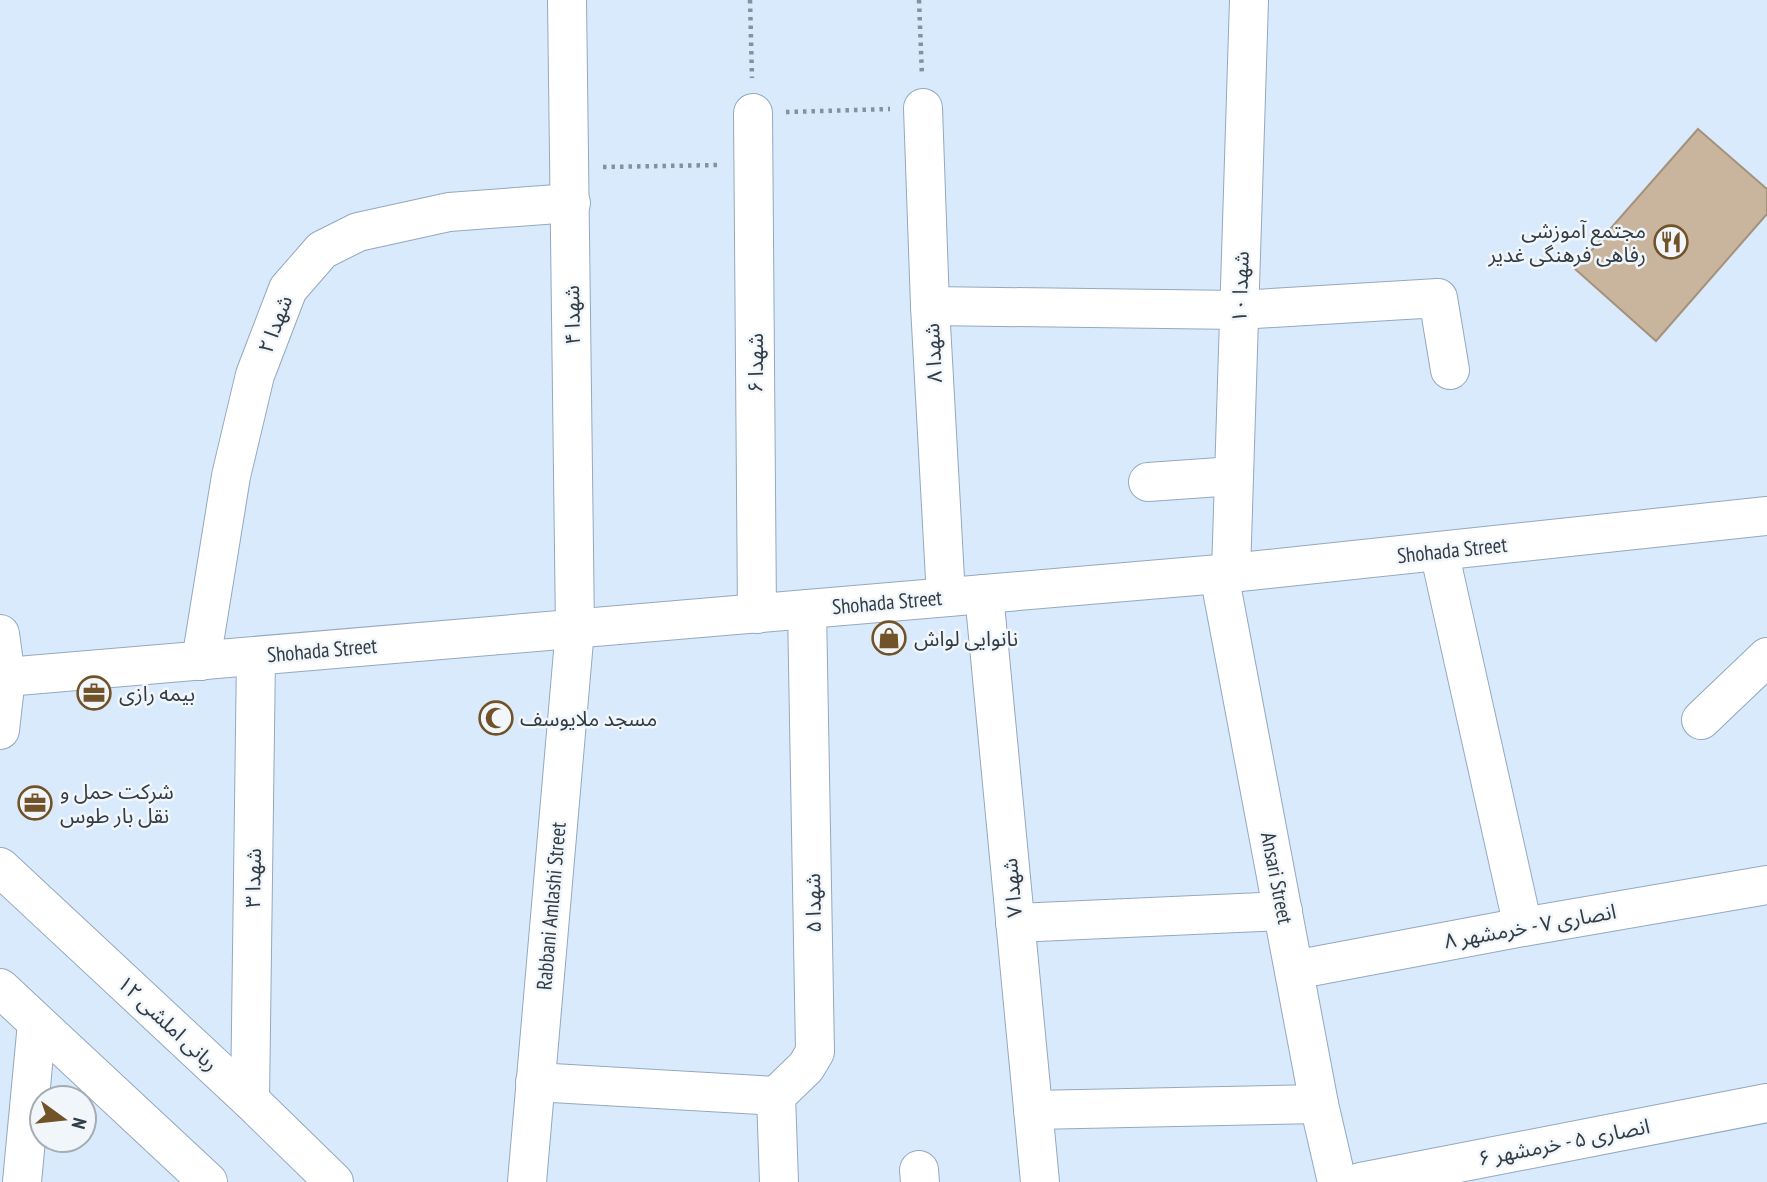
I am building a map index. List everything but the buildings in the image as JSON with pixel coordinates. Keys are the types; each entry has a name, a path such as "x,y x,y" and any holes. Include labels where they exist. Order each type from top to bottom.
{"main road":[{"name":"شهدا ۴","path":"567,0 575,629"},
{"name":"شهدا ۱۰","path":"1225,574 1234,476 1249,0"},
{"name":"شهدا ۸","path":"923,108 930,306 946,597"},
{"name":"شهدا ۶","path":"753,113 757,614"},
{"name":"شهدا ۲","path":"201,661 231,476 255,375 288,289 322,250 358,232 571,185"},
{"path":"930,306 1239,310 1438,298 1450,370"},
{"path":"1148,482 1234,476"},
{"name":"Shohada Street","path":"6,677 1225,574 1767,516"},
{"path":"1439,551 1523,927"},
{"name":"Ansari Street","path":"1225,574 1283,911 1319,1104 1337,1182"},
{"name":"شهدا ۷","path":"984,594 1040,1182"},
{"name":"شهدا ۵","path":"776,1096 806,1067 816,1052 807,609"},
{"name":"Rabbani Amlashi Street","path":"527,1182 575,629"},
{"path":"0,634 6,677 0,730"},
{"name":"شهدا ۳","path":"250,1100 256,656"},
{"path":"1701,720 1767,657"},
{"name":"ربانی املشی ۱۲","path":"0,867 334,1182"},
{"name":"انصاری ۷ - خرمشهر ۸","path":"1294,970 1767,885"},
{"path":"1015,923 1283,911"},
{"path":"0,988 208,1182"},
{"path":"22,1182 37,1023"},
{"path":"536,1082 776,1096 779,1182"},
{"name":"انصاری ۵ - خرمشهر ۶","path":"1361,1182 1767,1103"},
{"path":"1033,1111 1319,1104"}],"path":[{"path":"750,0 753,113 923,108 919,0"},
{"path":"571,185 754,164"}],"place":[{"name":"مجتمع آموزشی رفاهی فرهنگی غدیر","path":"1671,242"},
{"name":"نانوایی لواش","path":"889,638"},
{"name":"بیمه رازی","path":"94,693"},
{"name":"مسجد ملایوسف","path":"496,718"},
{"name":"شرکت حمل و نقل بار طوس","path":"35,803"}]}
